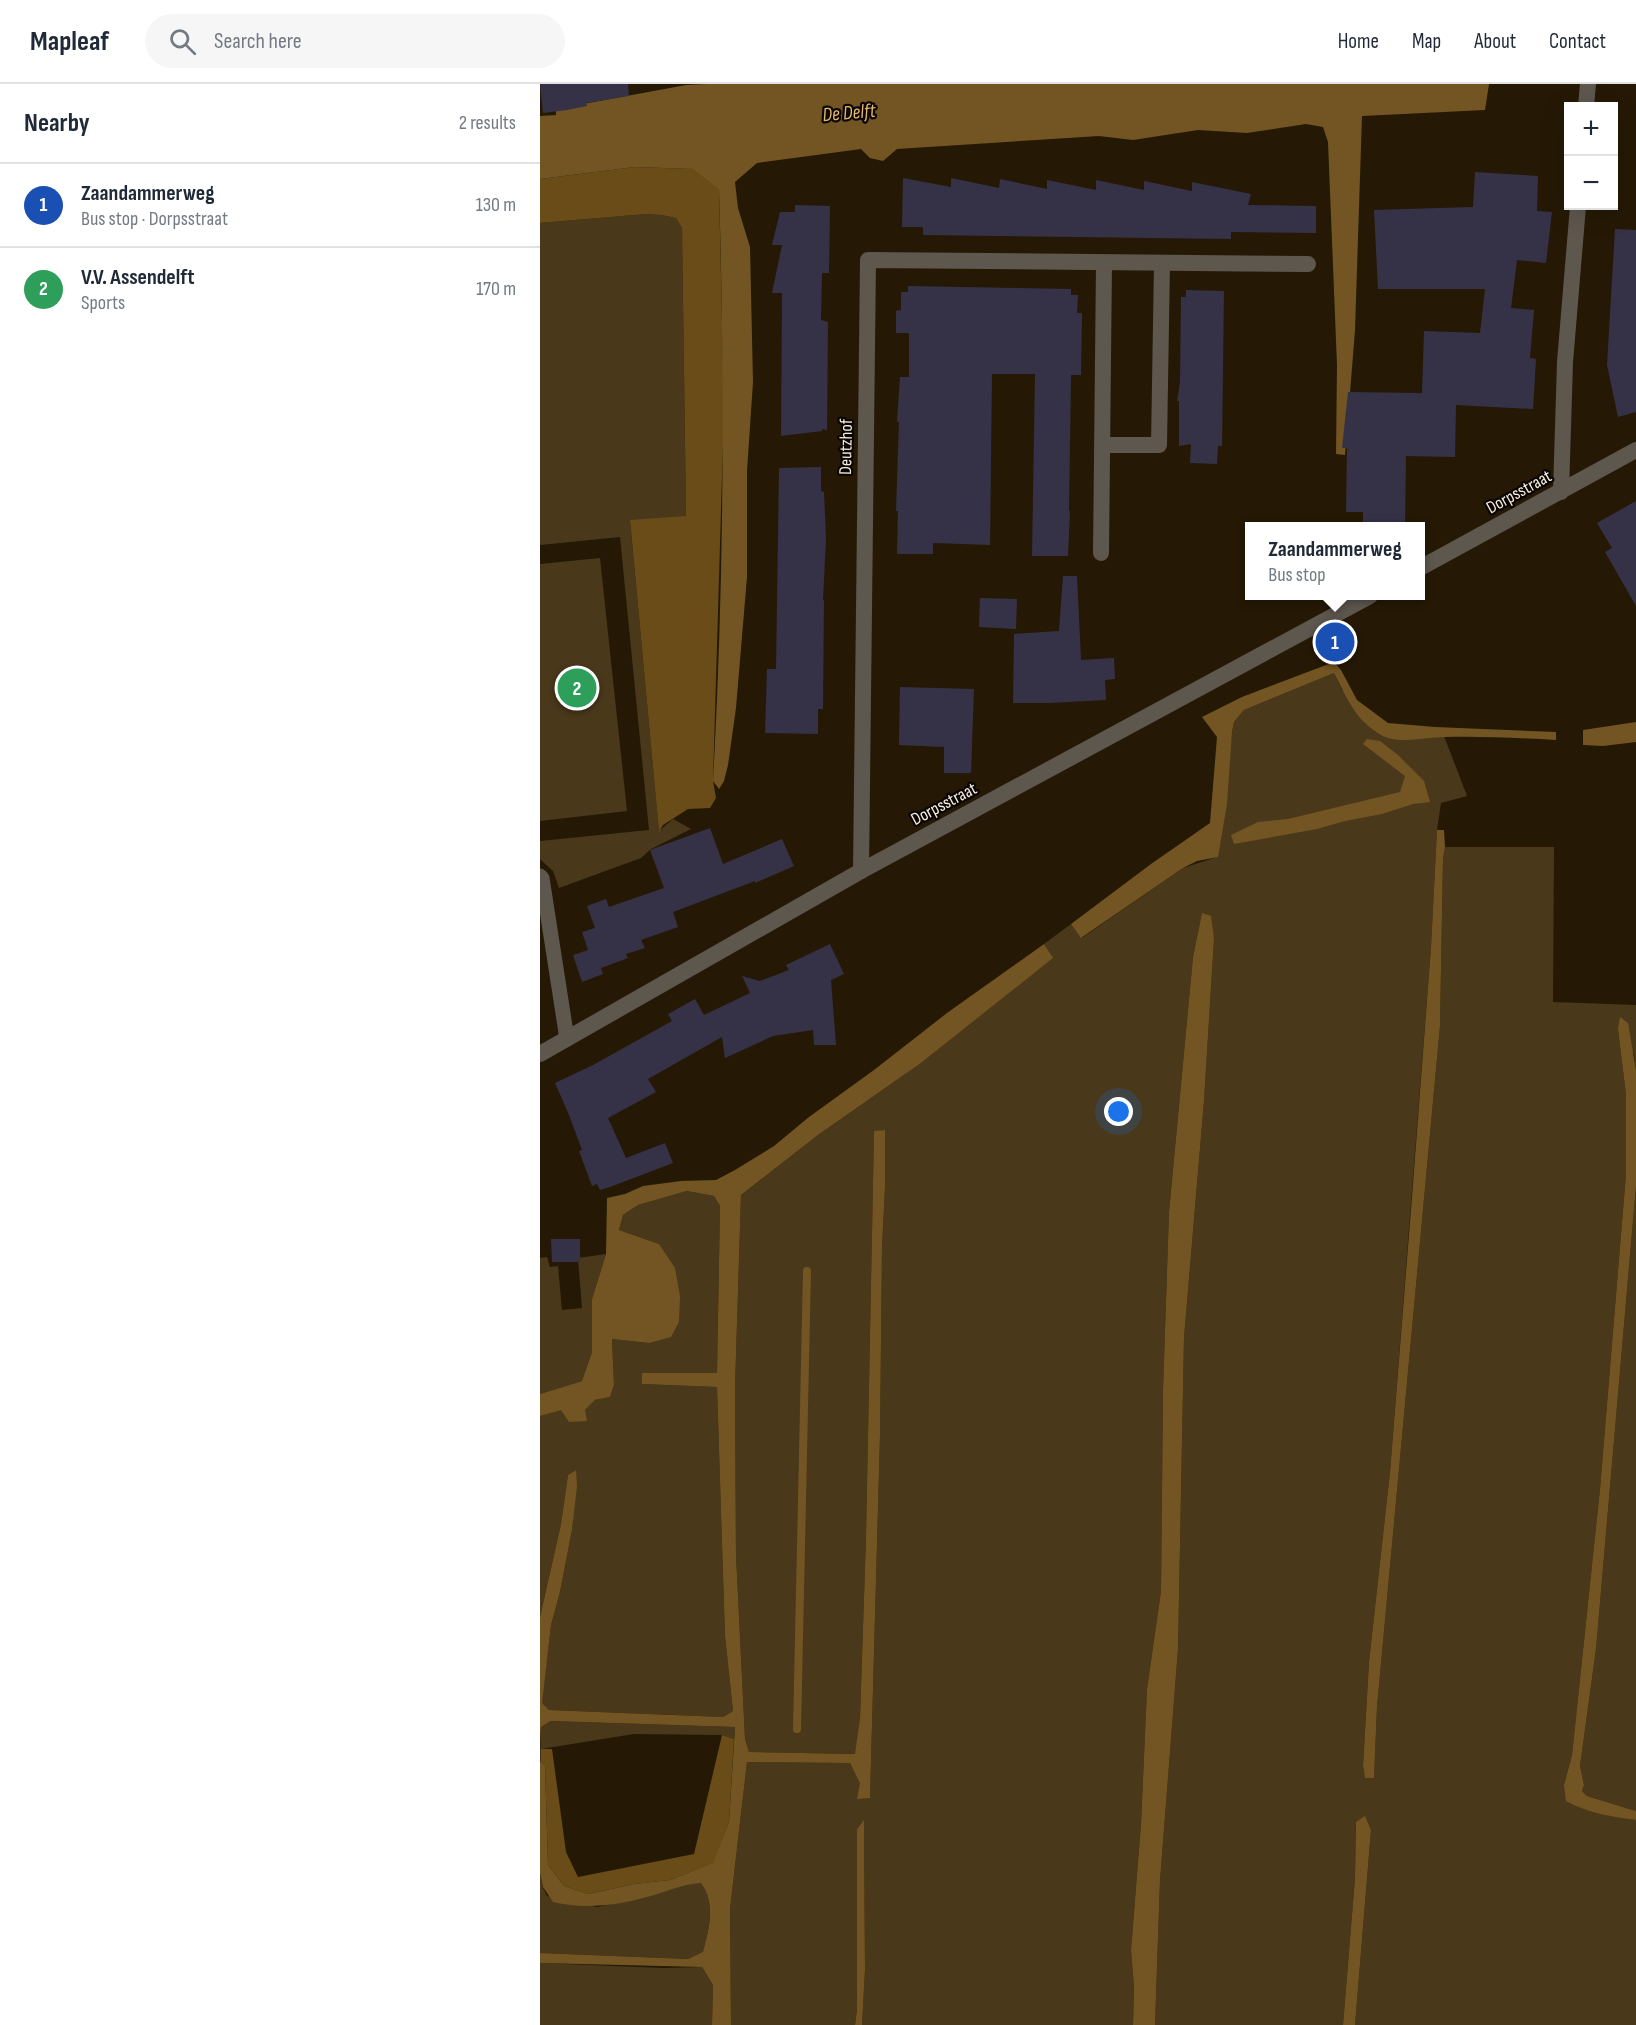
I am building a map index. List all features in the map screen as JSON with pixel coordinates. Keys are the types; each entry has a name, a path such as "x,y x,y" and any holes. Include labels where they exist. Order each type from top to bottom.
{"street":[{"path":"1586,102 1588,84"},
{"path":"1561,492 1565,362 1578,210"},
{"name":"Deutzhof","path":"861,871 868,260 1308,264"},
{"path":"1101,553 1104,263"},
{"path":"1103,445 1160,445 1162,263"},
{"name":"Dorpsstraat","path":"1425,565 1636,450"},
{"name":"Dorpsstraat","path":"540,1054 861,871 1363,600"}],"lane":[{"path":"540,876 567,1039"}],"shaded area":[{"path":"635,167 692,169 719,188 724,409 713,781 716,798 710,808 688,809 663,825 659,832 630,520 686,516 682,228 676,218 646,214 540,223 540,179"},
{"path":"646,214 676,218 682,228 686,517 630,521 659,831 673,819 691,829 651,849 641,858 559,888 553,871 540,859 540,841 649,830 620,537 540,545 540,223"},
{"path":"600,558 627,811 540,821 540,564"},
{"path":"1334,673 1342,690 1401,740 1444,736 1467,796 1441,803 1437,830 1431,947 1390,1472 1369,1662 1363,1766 1365,1778 1374,1777 1377,1707 1440,1026 1445,847 1554,847 1553,1002 1636,1005 1636,1070 1634,1054 1618,1029 1626,1095 1626,1174 1600,1489 1572,1755 1564,1785 1574,1805 1636,1820 1636,2025 1355,2025 1371,1830 1365,1817 1356,1822 1355,1878 1343,2025 1155,2025 1160,1881 1178,1649 1184,1338 1204,1101 1214,939 1202,914 1193,957 1169,1212 1163,1390 1161,1591 1147,1689 1141,1824 1131,1950 1134,1988 1133,2025 862,2025 865,1970 864,1821 857,1829 857,2009 855,2025 731,2025 730,1909 747,1762 850,1763 870,1797 880,1436 885,1130 874,1132 866,1537 860,1718 856,1754 749,1752 745,1739 736,1555 735,1387 741,1195 818,1135 921,1063 1052,958 1044,944 1071,924 1082,938 1183,868 1217,857 1234,722 1244,710"},
{"path":"1636,1186 1636,1811 1587,1796 1582,1791 1584,1785 1580,1766 1596,1649"},
{"path":"687,1191 714,1196 720,1206 717,1373 643,1373 642,1384 717,1387 725,1636 733,1711 723,1717 549,1710 541,1703 551,1625 572,1530 576,1470 568,1475 561,1524 540,1617 540,1416 561,1409 585,1410 595,1400 610,1397 614,1385 612,1339 649,1343 659,1244 619,1230 623,1215 638,1205"},
{"path":"606,1254 592,1299 592,1352 582,1381 540,1394 540,1258 547,1257 550,1267 558,1266 562,1310 582,1308 578,1258"},
{"path":"549,1721 735,1727 734,1739 722,1735 634,1734 541,1749 541,1763 540,1762 541,1727"},
{"path":"722,1735 734,1739 729,1822 714,1863 670,1880 634,1884 588,1894 564,1886 548,1865 545,1765 541,1763 541,1749 552,1749 566,1852 578,1877 694,1854"},
{"path":"540,1873 547,1896 597,1907 650,1896 684,1884 701,1882 706,1890 710,1907 709,1926 703,1953 688,1959 540,1953"},
{"path":"540,1963 663,1968 702,1967 713,1985 712,2025 540,2025"}],"water":[{"name":"De Delft","path":"1489,84 1485,110 1362,116 1355,330 1345,455 1336,454 1337,365 1328,142 1323,127 1306,124 1247,133 1198,130 1133,140 1099,136 897,149 883,161 870,158 861,149 757,163 735,182 738,208 750,247 753,382 747,471 747,577 736,708 728,765 724,781 719,789 713,781 722,485 719,189 692,169 635,167 540,179 540,116 556,115 556,109 686,85"},
{"path":"1334,662 1341,670 1357,700 1388,723 1556,732 1556,740 1473,737 1404,740 1388,738 1372,729 1358,715 1334,673 1244,710 1234,722 1232,732 1227,804 1218,857 1197,861 1183,868 1081,938 1071,924 1210,823 1217,737 1202,717 1242,697"},
{"path":"1636,722 1636,742 1603,746 1583,745 1583,730"},
{"path":"1367,739 1380,741 1424,781 1430,802 1413,804 1382,814 1317,829 1234,844 1231,835 1258,822 1288,819 1400,792 1405,776 1363,744"},
{"path":"1437,830 1444,830 1445,847 1440,1026 1377,1707 1374,1778 1365,1778 1363,1766 1369,1662 1390,1472 1431,947"},
{"path":"1202,913 1211,916 1214,939 1204,1101 1184,1338 1178,1649 1160,1881 1155,2025 1133,2025 1134,1988 1131,1950 1141,1824 1147,1689 1161,1591 1163,1390 1169,1212 1193,957"},
{"path":"1044,944 1053,958 921,1063 818,1135 741,1195 735,1387 736,1555 745,1739 749,1752 855,1754 860,1718 866,1537 874,1131 885,1130 880,1436 870,1798 857,1799 860,1783 850,1763 747,1762 730,1909 731,2025 712,2025 713,1985 702,1967 540,1963 540,1953 688,1959 703,1952 710,1908 706,1891 701,1883 614,1904 577,1906 553,1902 543,1887 540,1873 540,1762 545,1765 548,1865 564,1886 588,1894 634,1884 670,1880 713,1863 729,1822 735,1727 550,1721 541,1727 540,1743 540,1617 561,1524 568,1475 576,1470 577,1486 572,1530 551,1625 542,1703 549,1710 723,1717 733,1711 725,1636 717,1387 642,1384 642,1373 717,1373 720,1206 714,1196 687,1191 638,1205 623,1215 619,1230 659,1244 675,1268 680,1296 679,1322 671,1337 649,1343 612,1339 614,1385 610,1397 595,1400 585,1410 587,1421 569,1422 561,1410 540,1416 540,1394 582,1381 592,1352 592,1299 606,1254 607,1198 625,1194 643,1186 681,1181 716,1180 735,1170 774,1146 947,1013"},
{"path":"1620,1017 1628,1023 1636,1070 1636,1186 1596,1649 1580,1766 1584,1785 1582,1791 1587,1796 1636,1811 1636,1820 1600,1814 1574,1805 1566,1801 1564,1785 1572,1755 1600,1489 1626,1174 1626,1095 1618,1029"},
{"path":"1365,1816 1371,1830 1355,2025 1343,2025 1355,1878 1356,1822"},
{"path":"864,1820 865,1970 862,2025 855,2025 857,2009 857,1829"}],"building":[{"path":"540,84 628,84 629,96 543,113"},
{"path":"1475,172 1538,176 1537,211 1552,212 1546,263 1517,260 1511,308 1534,310 1530,358 1536,359 1533,409 1456,405 1455,457 1406,456 1405,522 1363,522 1363,512 1346,512 1347,448 1342,448 1348,392 1422,393 1424,331 1480,333 1485,289 1378,289 1374,210 1473,207"},
{"path":"903,178 951,187 951,178 999,188 1000,179 1047,189 1047,180 1096,190 1096,180 1144,190 1144,181 1192,191 1192,182 1251,194 1248,205 1316,206 1316,233 1231,232 1231,239 923,235 923,227 902,227"},
{"path":"795,205 830,206 829,273 822,273 821,320 828,322 827,430 781,436 782,293 772,293 782,245 772,245 780,212 795,212"},
{"path":"1615,229 1636,230 1636,412 1618,417 1607,365"},
{"path":"908,286 1071,289 1071,295 1078,295 1077,313 1082,313 1081,375 1071,375 1068,556 1032,556 1035,374 992,374 990,545 933,543 933,554 897,554 899,422 897,422 900,377 909,377 909,333 896,333 896,311 901,310 901,292 908,292"},
{"path":"1186,290 1224,291 1222,446 1218,446 1217,464 1190,463 1191,444 1179,446 1179,401 1177,401 1180,382 1181,297 1186,297"},
{"path":"821,467 826,538 823,600 823,709 818,709 818,734 765,733 767,669 776,669 779,468"},
{"path":"1636,501 1636,606 1605,552 1612,548 1597,523"},
{"path":"1063,576 1077,576 1081,660 1114,658 1115,679 1105,680 1106,700 1013,703 1014,634 1059,631"},
{"path":"980,598 1017,599 1016,629 979,627"},
{"path":"900,687 974,689 971,773 944,773 944,747 899,745"},
{"path":"710,828 723,864 782,839 794,866 755,883 755,881 673,912 678,927 641,940 645,948 626,954 628,958 601,968 603,974 582,982 573,955 588,950 582,932 595,928 587,906 606,899 609,907 664,888 650,850"},
{"path":"830,944 844,974 831,980 836,1045 814,1045 813,1030 773,1036 725,1058 722,1037 648,1079 656,1092 608,1118 626,1158 665,1143 673,1163 600,1190 597,1184 592,1186 579,1151 582,1150 555,1083 593,1065 672,1021 668,1014 695,999 704,1015 750,993 742,976 760,981 789,970 786,965"},
{"path":"551,1239 580,1239 580,1262 552,1262"}],"waterway":[{"path":"797,1729 807,1271"}],"place":[{"name":"Zaandammerweg","path":"1335,642"},
{"name":"V.V. Assendelft","path":"577,688"}]}
